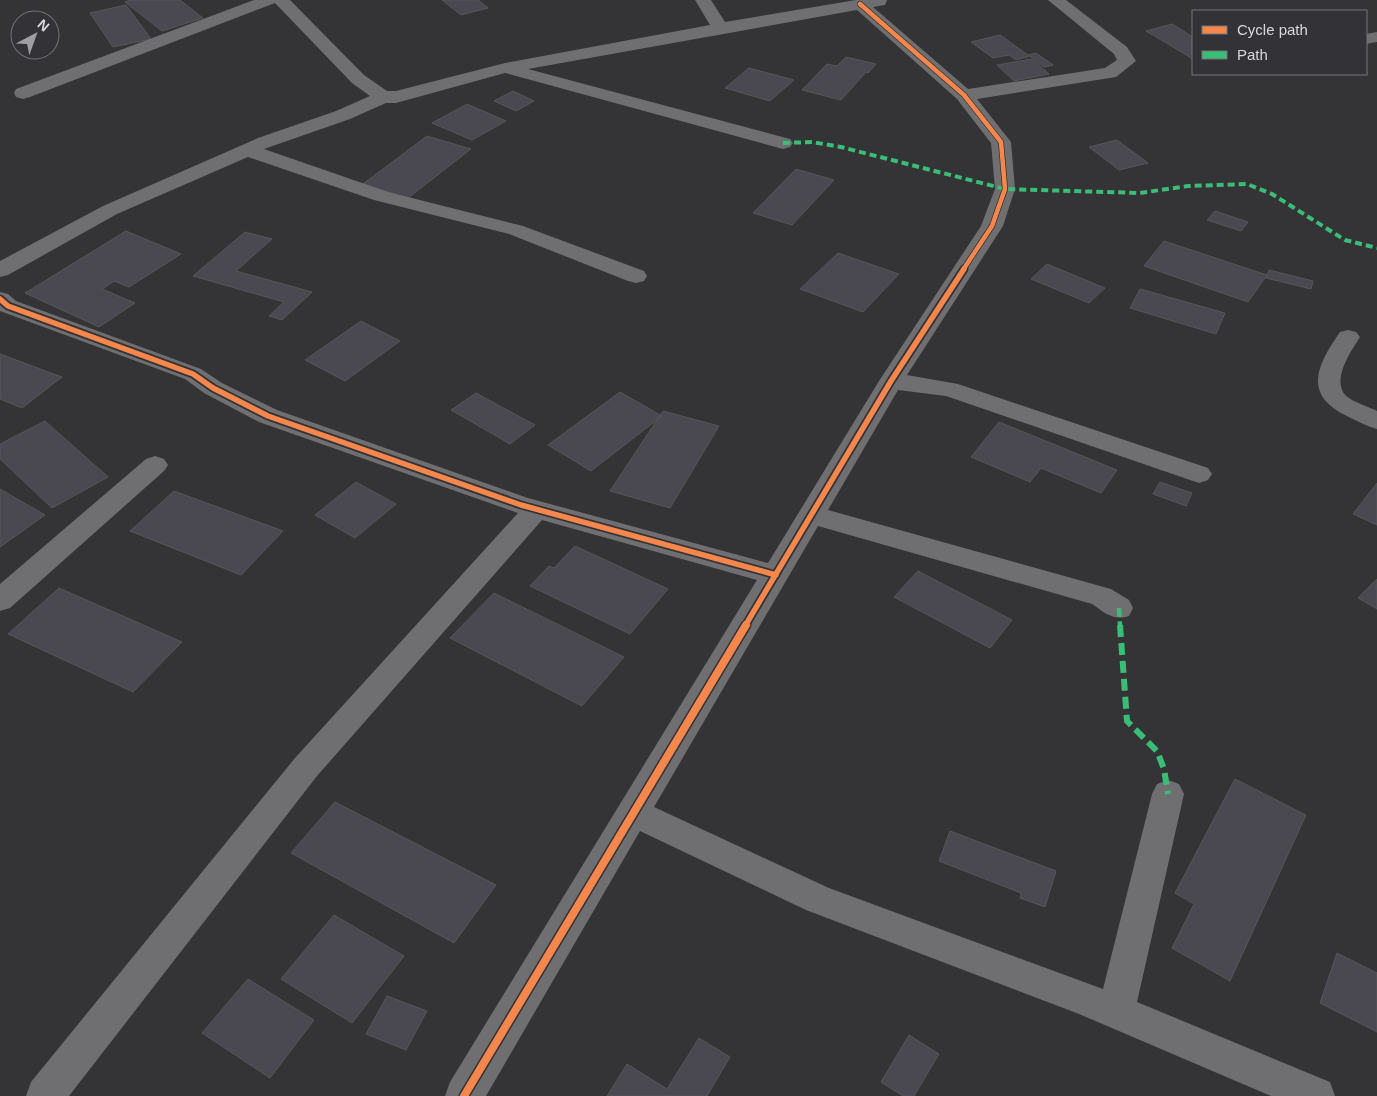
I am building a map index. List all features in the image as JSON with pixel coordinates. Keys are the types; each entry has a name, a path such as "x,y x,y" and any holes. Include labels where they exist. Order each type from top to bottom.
{"street":[{"path":"23,93 269,0"},
{"path":"282,0 358,79 383,96 396,97 506,68 872,2 964,95 1001,142 1005,189 992,226 891,381 464,1096"},
{"path":"703,0 721,29"},
{"path":"964,95 1110,73 1127,61 1121,51 1056,0"},
{"path":"506,68 783,143"},
{"path":"0,270 110,210 265,142 344,115 383,96"},
{"path":"247,150 381,196 516,230 636,276"},
{"path":"0,299 16,309 193,374 213,388 268,416 537,509 776,575"},
{"path":"1348,337 1334,363 1328,384 1335,398 1377,421"},
{"path":"891,381 949,389 1199,474"},
{"path":"0,600 155,465"},
{"path":"45,1096 306,767 537,509"},
{"path":"812,515 1101,596 1119,608"},
{"path":"1116,1012 1168,794"},
{"path":"633,812 818,899 1116,1012 1316,1096"}],"building":[{"path":"130,0 180,0 203,18 162,31 125,2"},
{"path":"442,0 478,0 488,8 461,15"},
{"path":"126,5 151,39 113,47 90,13"},
{"path":"1172,24 1192,36 1192,58 1146,31"},
{"path":"1000,35 1028,55 1036,53 1053,65 1044,67 1030,56 1016,60 1009,55 993,58 971,42"},
{"path":"846,57 876,64 868,73 866,72 841,100 802,90 827,64 837,66"},
{"path":"1032,59 1049,74 1014,81 997,65"},
{"path":"749,68 794,80 770,101 725,88"},
{"path":"513,91 534,101 516,111 494,101"},
{"path":"467,104 506,121 472,140 432,123"},
{"path":"427,136 471,149 408,198 363,184"},
{"path":"1117,140 1148,163 1119,170 1089,147"},
{"path":"796,169 834,180 792,225 753,213"},
{"path":"1215,211 1248,222 1241,231 1207,220"},
{"path":"126,231 181,254 129,287 114,281 102,289 135,303 99,327 25,293"},
{"path":"245,232 272,239 236,271 312,292 282,320 269,316 284,302 193,276"},
{"path":"1164,241 1267,275 1248,302 1144,266"},
{"path":"838,253 899,274 863,312 800,289"},
{"path":"1047,264 1105,288 1089,303 1031,279"},
{"path":"1269,270 1313,281 1311,289 1266,278"},
{"path":"1140,289 1225,313 1216,334 1130,308"},
{"path":"361,321 400,341 345,381 305,360"},
{"path":"0,354 62,377 22,408 0,399"},
{"path":"620,392 662,416 591,471 548,445"},
{"path":"476,393 535,425 510,444 451,410"},
{"path":"663,411 719,426 670,508 610,491"},
{"path":"45,421 108,477 52,508 0,459 0,444"},
{"path":"999,422 1117,470 1101,493 1041,468 1030,482 971,457"},
{"path":"356,482 396,504 355,538 315,515"},
{"path":"1160,482 1192,493 1186,506 1153,494"},
{"path":"1377,483 1377,525 1353,514"},
{"path":"0,489 45,515 0,547"},
{"path":"174,491 283,531 241,575 130,531"},
{"path":"575,546 668,589 630,634 530,586 549,566 554,568"},
{"path":"918,571 1012,620 990,648 894,597"},
{"path":"1377,579 1377,609 1358,598"},
{"path":"59,588 182,642 133,692 8,634"},
{"path":"494,593 624,657 582,706 450,638"},
{"path":"1235,779 1306,815 1230,981 1172,948 1194,904 1175,893"},
{"path":"335,802 496,885 454,943 291,853"},
{"path":"950,831 1056,871 1045,907 1020,898 1021,893 939,861"},
{"path":"334,915 404,956 352,1023 281,979"},
{"path":"1337,953 1377,973 1377,1032 1320,1003"},
{"path":"248,979 314,1020 270,1078 202,1033"},
{"path":"387,996 427,1011 406,1050 366,1034"},
{"path":"909,1035 939,1054 914,1096 903,1096 881,1082"},
{"path":"699,1038 730,1057 707,1096 607,1096 627,1064 667,1089"}],"marked path":[{"path":"783,143 812,142 841,147 1005,189 1140,193 1188,186 1247,184 1272,194 1345,240 1377,248"},
{"path":"1119,608 1127,721 1157,751 1164,769 1168,794"}],"cycle path":[{"path":"464,1096 891,381 992,226 1005,189 1001,142 964,95 860,4"},
{"path":"0,299 8,306 193,374 213,388 268,416 521,505 776,575"}]}
